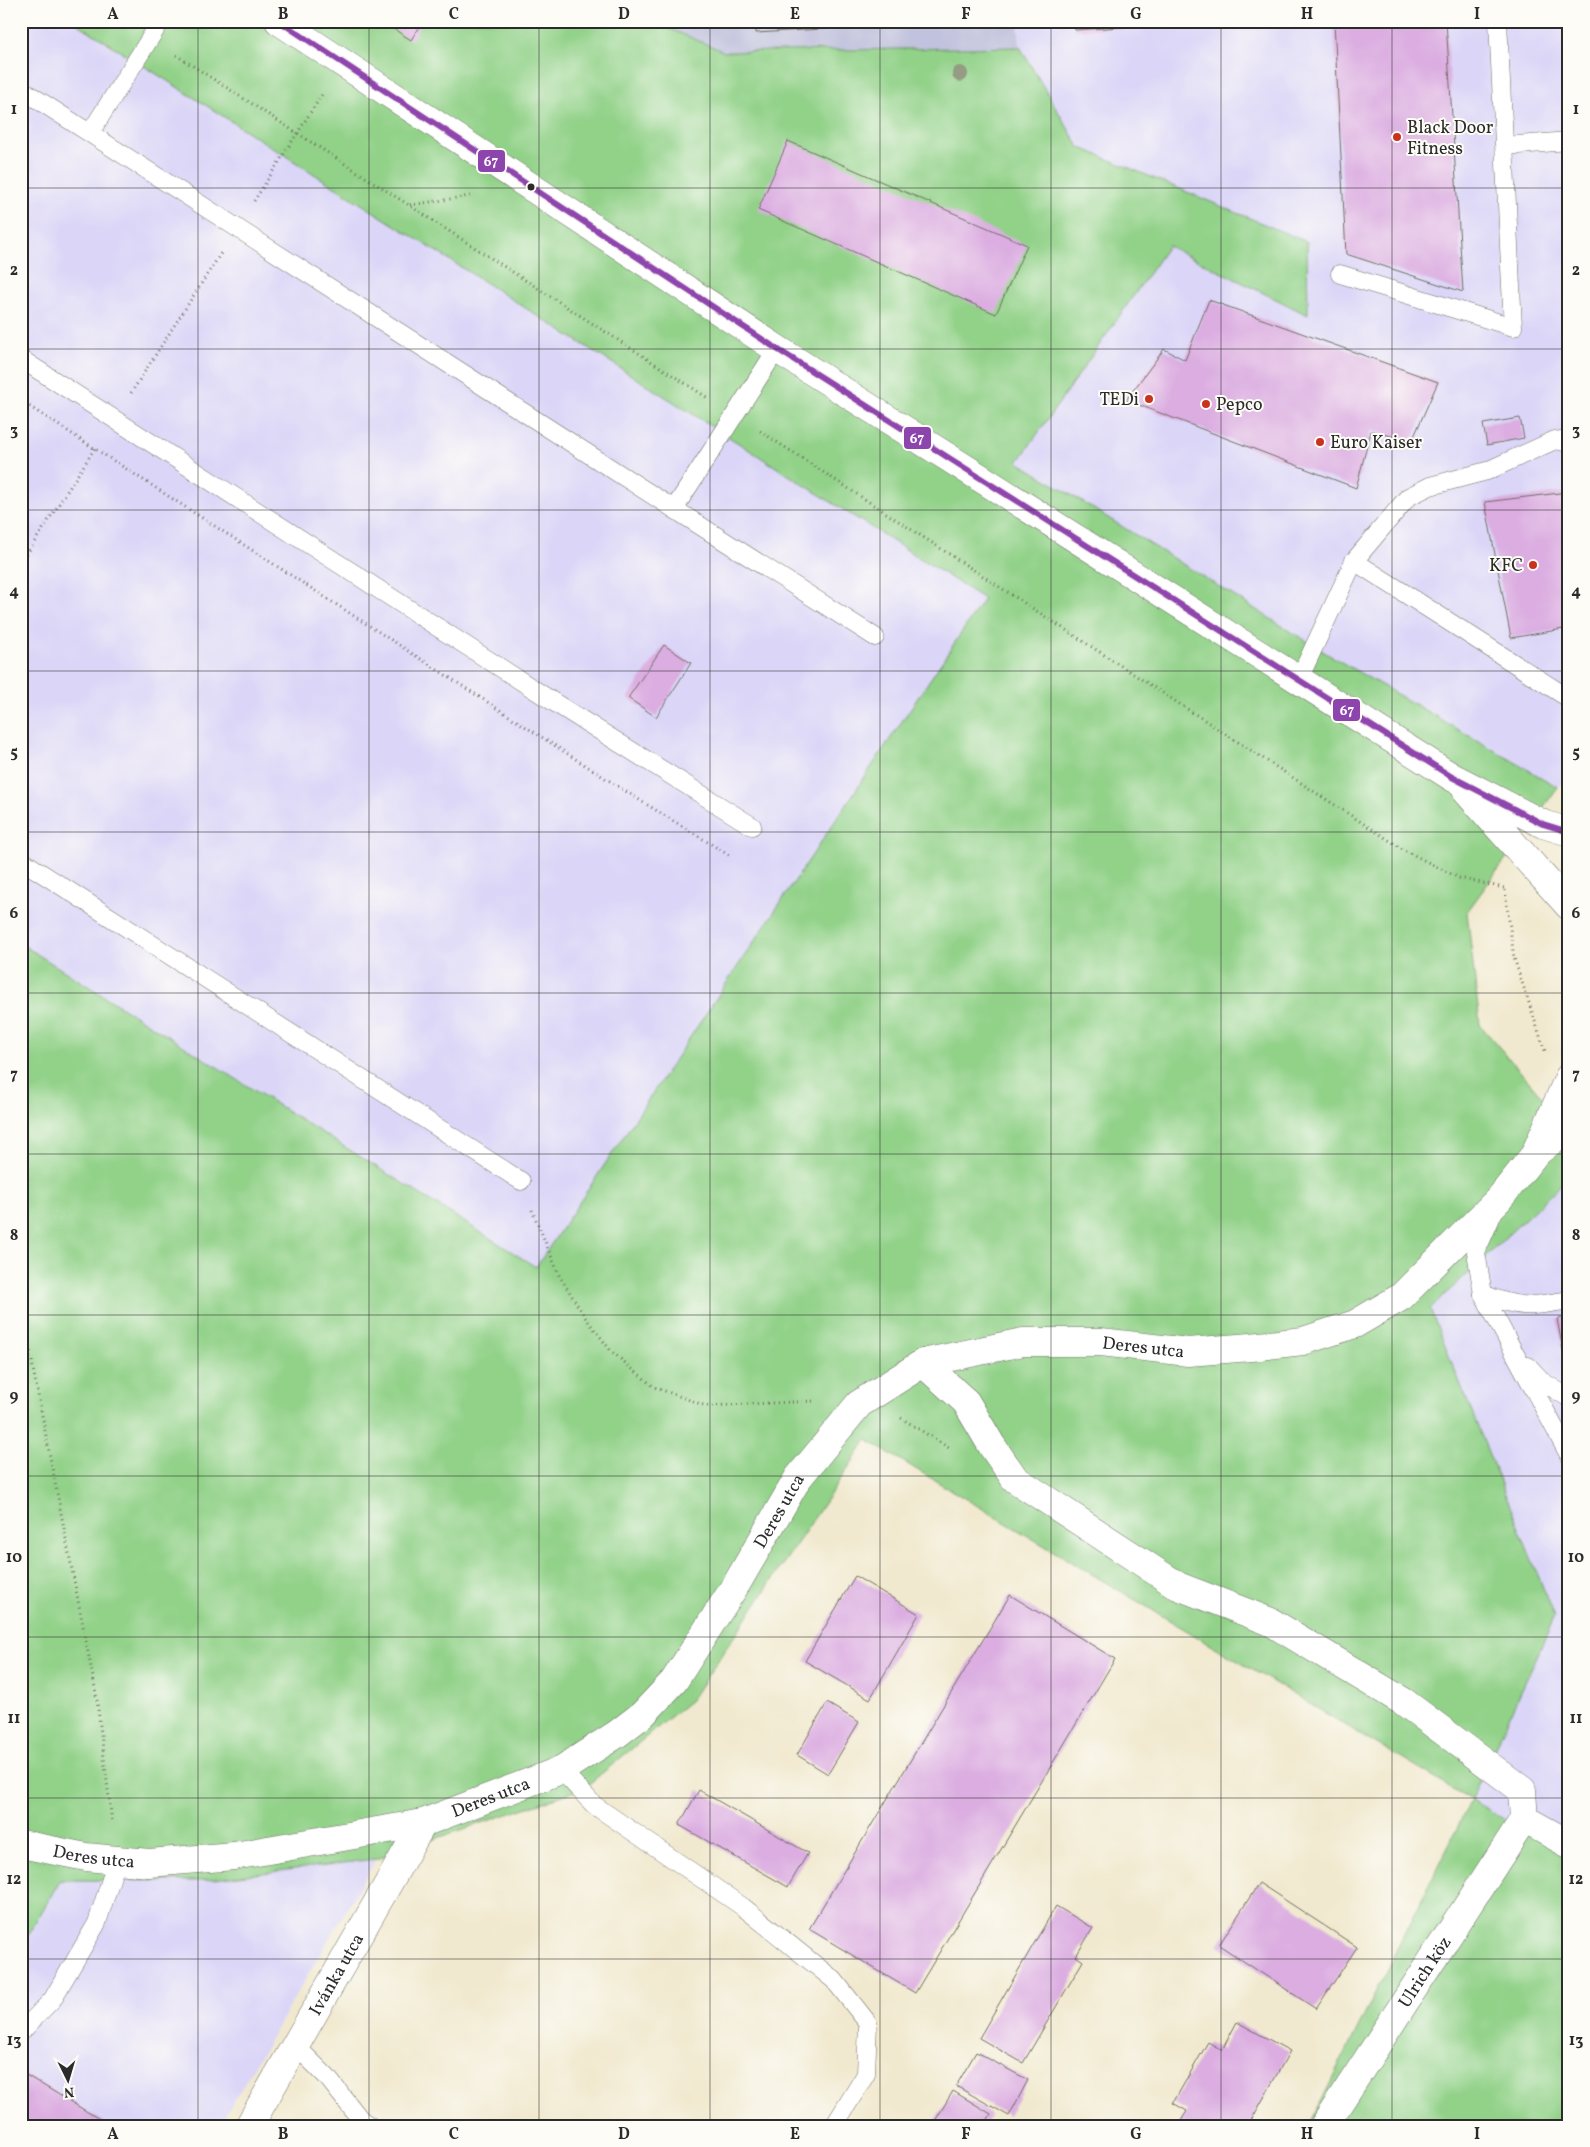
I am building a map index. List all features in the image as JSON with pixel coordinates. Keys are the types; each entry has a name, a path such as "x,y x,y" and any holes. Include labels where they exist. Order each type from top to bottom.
{"street":[{"path":"279,21 777,350 1452,777 1543,824 1569,832"},
{"path":"1452,777 1569,906"},
{"path":"1535,1154 1568,1078"},
{"path":"1535,1154 1569,1127"},
{"name":"Deres utca","path":"21,1844 86,1857 149,1863 234,1856 423,1823 561,1770 617,1734 643,1714 674,1681 737,1583 798,1478 859,1404 922,1363 1023,1342 1101,1342 1188,1352 1251,1347 1304,1341 1355,1324 1401,1297 1500,1199 1535,1154"},
{"path":"922,1363 966,1402 992,1446 1016,1479 1178,1586 1271,1622 1404,1702 1522,1790 1524,1819 1569,1844"},
{"name":"Ulrich köz","path":"1324,2126 1524,1819"},
{"name":"Ivánka utca","path":"249,2126 423,1823"}],"lane":[{"path":"90,133 161,21"},
{"path":"1340,274 1514,327 1498,21"},
{"path":"21,89 876,637"},
{"path":"1505,146 1569,141"},
{"path":"674,509 777,350"},
{"path":"21,359 536,690 752,826"},
{"path":"1299,679 1354,561 1408,497 1430,486 1488,471 1555,440 1569,443"},
{"path":"1354,561 1569,697"},
{"path":"21,860 521,1181"},
{"path":"1500,1199 1476,1252 1483,1294 1569,1455"},
{"path":"1483,1294 1508,1304 1533,1307 1569,1300"},
{"path":"1514,1352 1543,1382 1569,1398"},
{"path":"561,1770 594,1804 743,1907 834,1980 868,2023 866,2074 834,2126"},
{"path":"21,2032 52,2000 97,1923 116,1860"},
{"path":"295,2045 327,2077 361,2120 370,2126"}],"path":[{"path":"150,38 735,415 1404,850 1459,878 1505,888"},
{"path":"21,563 238,228 296,133 343,63"},
{"path":"410,205 470,196"},
{"path":"21,401 634,796 732,857"},
{"path":"1522,852 1505,888 1514,958 1550,1064 1568,1078"},
{"path":"521,1181 559,1275 586,1317 611,1351 654,1387 706,1406 769,1405 811,1401 859,1404 898,1416 953,1450"},
{"path":"21,1292 34,1374 96,1693 116,1860"}],"shaded area":[{"path":"21,21 73,21 984,599 536,1268 21,944"},
{"path":"651,21 1018,21 1020,47 725,52"},
{"path":"1018,21 1569,21 1569,780 1558,787 1329,655 1018,462 1168,246 1308,314 1306,242 1079,147 1020,47"},
{"path":"1569,1177 1569,1855 1471,1800 1555,1617 1430,1309"},
{"path":"376,1859 219,2126 21,2126 21,1948 60,1880 198,1881"}],"green space":[{"path":"73,21 651,21 725,52 1020,47 1079,147 1307,242 1308,315 1168,246 1018,462 1329,655 1558,787 1467,912 1480,1025 1569,1128 1569,1177 1430,1309 1555,1617 1471,1800 867,1440 691,1700 584,1788 376,1859 198,1881 60,1880 21,1948 21,944 536,1267 984,599"},
{"path":"1471,1800 1569,1855 1569,2126 1309,2126"}],"building":[{"path":"381,21 423,21 411,40"},
{"path":"755,21 838,21 838,28 756,33"},
{"path":"1074,21 1181,21 1181,23 1075,30"},
{"name":"Black Door Fitness","path":"1334,21 1446,21 1463,292 1346,254"},
{"path":"788,141 1027,245 996,314 758,210"},
{"path":"1209,300 1438,382 1412,441 1371,431 1356,488 1126,400 1164,349 1185,360"},
{"path":"1520,418 1524,438 1487,445 1483,424"},
{"name":"KFC","path":"1568,492 1569,628 1511,638 1485,502"},
{"path":"664,645 691,663 656,717 628,698"},
{"path":"1569,1317 1569,1376 1568,1376 1557,1319"},
{"path":"855,1576 919,1614 870,1699 805,1661"},
{"path":"1010,1595 1115,1659 915,1993 809,1929"},
{"path":"827,1703 859,1722 828,1774 797,1755"},
{"path":"699,1790 808,1853 788,1887 679,1825"},
{"path":"1259,1883 1357,1947 1316,2009 1219,1945"},
{"path":"1056,1906 1093,1928 1076,1956 1083,1961 1023,2063 979,2038"},
{"path":"1237,2022 1290,2051 1248,2126 1178,2126 1187,2111 1173,2103 1208,2042 1222,2050"},
{"path":"976,2052 1028,2080 1009,2116 956,2086"},
{"path":"21,2072 111,2126 21,2126"},
{"path":"953,2091 991,2114 984,2126 932,2126"}],"transit line":[{"name":"67","path":"279,21 777,349 1452,777 1543,824 1569,832"}],"place":[{"name":"Black Door Fitness","path":"1397,137"},
{"name":"TEDi","path":"1149,399"},
{"name":"Pepco","path":"1206,404"},
{"name":"Euro Kaiser","path":"1320,442"},
{"name":"KFC","path":"1533,565"}]}
